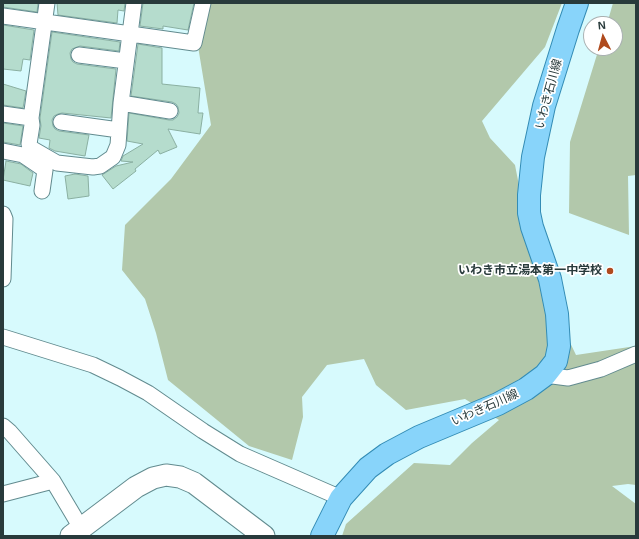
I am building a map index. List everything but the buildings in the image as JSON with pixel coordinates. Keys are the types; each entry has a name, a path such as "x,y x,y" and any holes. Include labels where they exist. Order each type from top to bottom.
{"main road":[{"name":"いわき石川線","path":"322,536 341,498 368,468 387,454 419,437 498,404 526,389 545,375 556,361 559,346 557,314 550,279 532,228 528,195 533,157 544,106 577,3"}],"street":[{"path":"47,3 31,118 31,148 57,163 93,167 100,166 113,157 117,152 121,103 134,3"},
{"path":"3,16 194,43 203,3"},
{"path":"79,55 126,61"},
{"path":"121,103 170,111"},
{"path":"3,114 31,118"},
{"path":"61,122 119,130"},
{"path":"3,151 23,155 45,170 42,191"},
{"path":"3,214 5,219 3,279"},
{"path":"3,337 93,365 148,393 203,431 240,454 341,498"},
{"path":"545,375 568,378 601,369 636,354"},
{"path":"3,426 53,481 76,532 136,487 153,478 166,475 180,477 194,483 264,536"},
{"path":"3,494 53,481"}],"green space":[{"path":"201,3 562,3 545,47 482,121 490,138 515,165 536,272 576,355 636,346 636,485 628,484 612,486 636,504 636,536 342,536 346,524 414,463 450,465 472,443 499,420 465,399 406,410 376,385 364,359 327,365 302,397 303,417 292,460 249,446 168,380 156,333 145,299 122,270 125,225 171,179 211,125 196,34"},
{"path":"613,3 636,3 636,175 628,176 629,235 569,213 570,142 597,56 623,56 623,16 609,16"}],"place":[{"name":"いわき市立湯本第一中学校","path":"610,271"}]}
